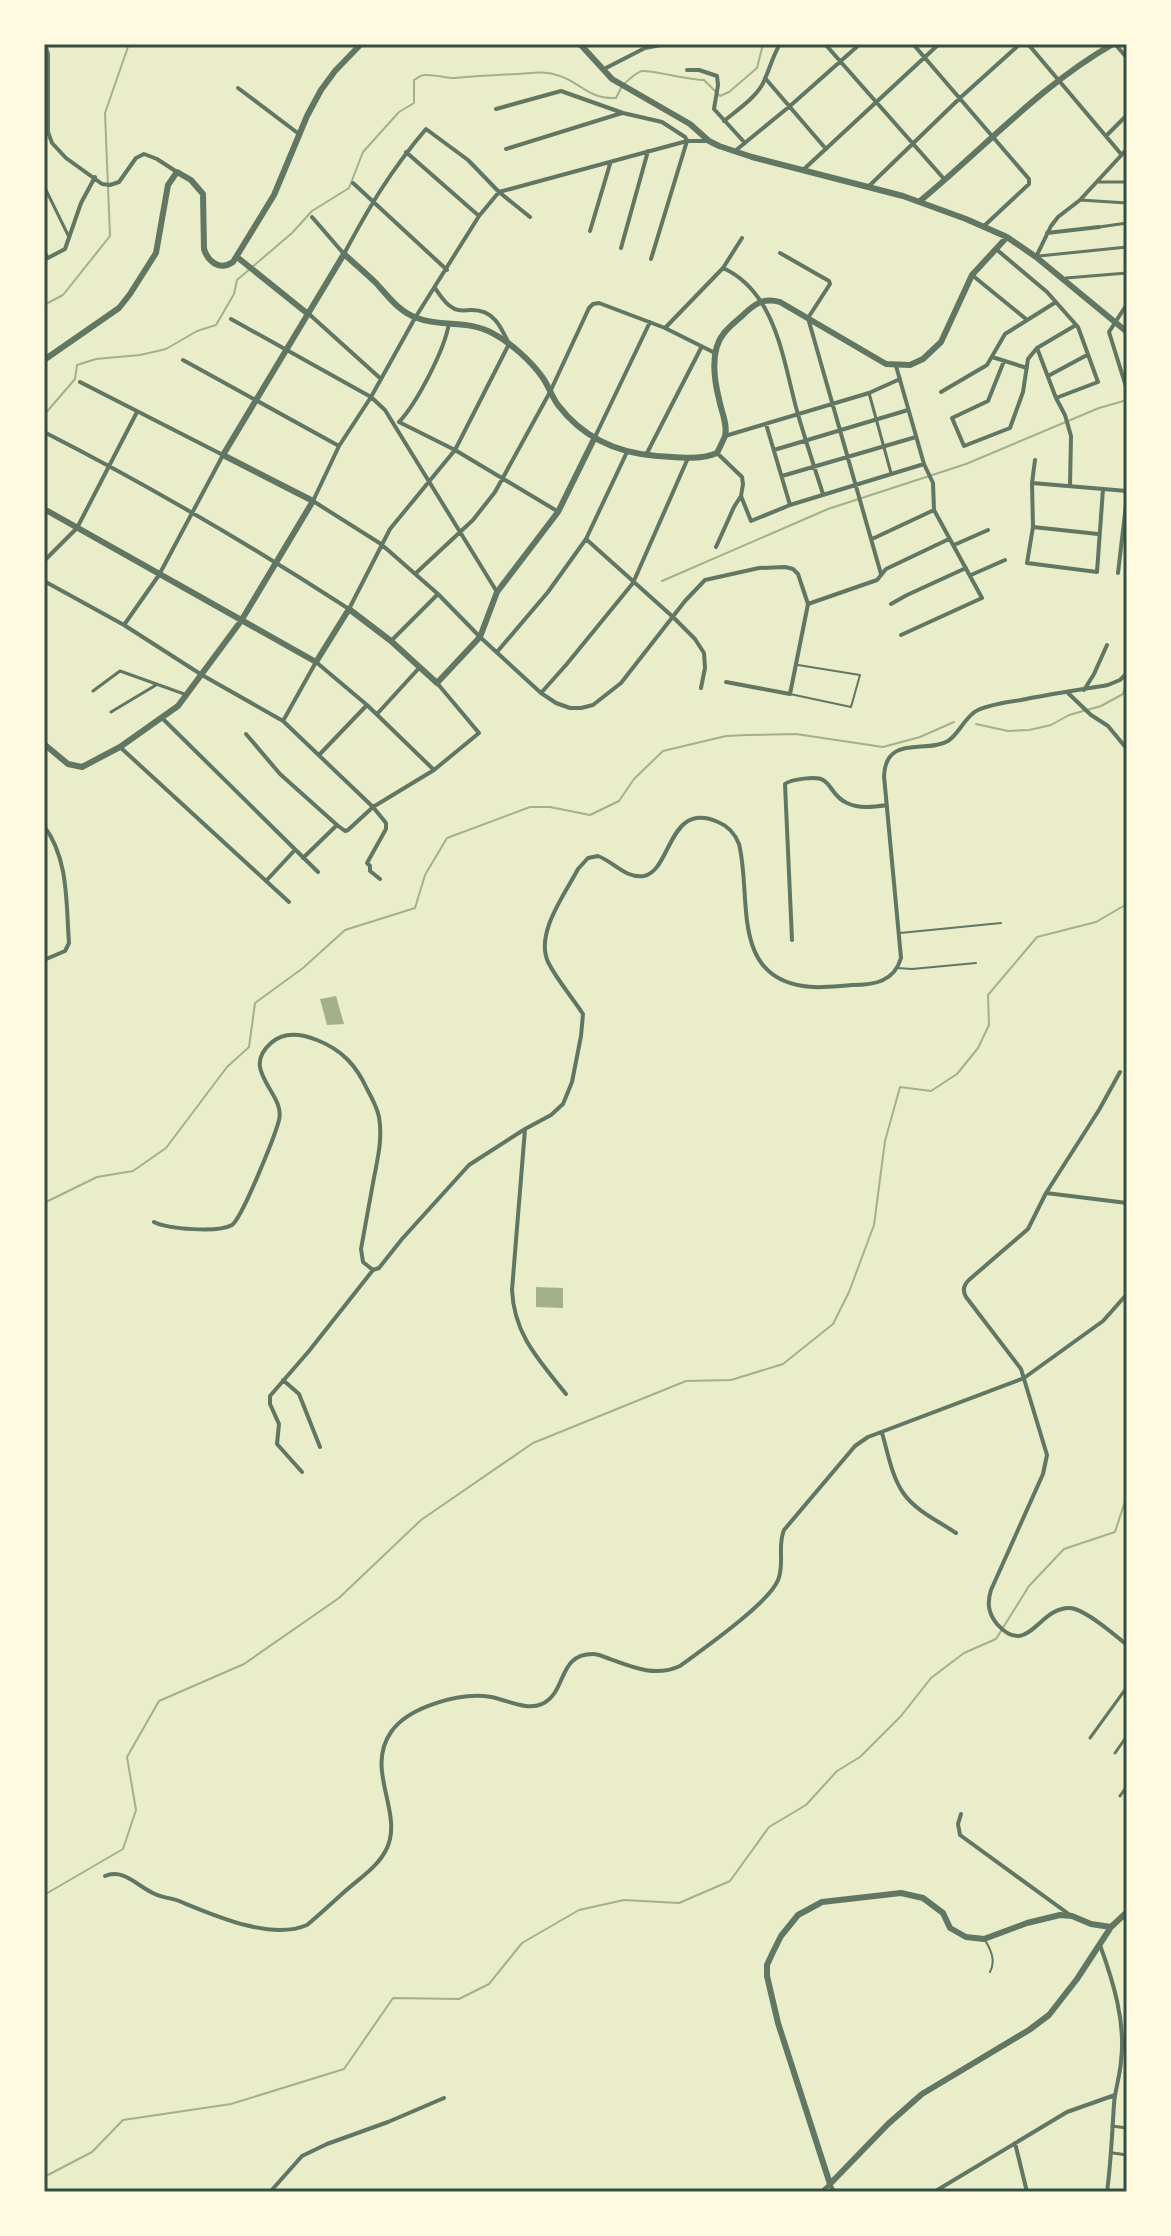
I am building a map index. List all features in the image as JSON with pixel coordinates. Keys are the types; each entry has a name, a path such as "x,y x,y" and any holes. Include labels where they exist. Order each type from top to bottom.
{"street":[{"path":"45,44 48,54 48,132 52,143 66,158 102,184 119,182 136,158 144,154 191,180 203,194 204,249 209,259 218,265 228,265 240,259 274,195 313,103 328,79 361,44"},
{"path":"580,44 602,70 623,86 695,127 709,141"},
{"path":"602,70 645,48 666,44"},
{"path":"724,121 758,92 780,44"},
{"path":"825,44 945,180"},
{"path":"735,151 860,44"},
{"path":"913,44 1029,179 1029,184 984,226"},
{"path":"803,170 939,44"},
{"path":"869,186 1020,44"},
{"path":"1028,44 1121,154"},
{"path":"920,201 1092,56 1114,44 1127,58"},
{"path":"687,70 717,76 714,109 745,143"},
{"path":"765,77 826,149"},
{"path":"238,88 299,134"},
{"path":"496,109 561,91 623,113 662,122 687,141"},
{"path":"506,149 623,113"},
{"path":"1106,136 1127,115"},
{"path":"124,625 159,575 223,455 344,254 372,201 426,129 468,160 499,192 530,217"},
{"path":"651,259 687,141"},
{"path":"44,744 68,764 82,767 120,747 188,696 241,621 313,501 339,446 371,397 415,318 479,216 499,192 687,141 709,141 735,151 920,201 984,226 1036,257 1127,332"},
{"path":"1036,257 1058,217 1080,200 1127,149"},
{"path":"621,248 648,151"},
{"path":"406,152 479,216"},
{"path":"590,231 610,163"},
{"path":"44,360 119,308 130,294 156,253 168,185 177,172"},
{"path":"44,250 46,259 65,249 81,203 95,177"},
{"path":"1097,182 1127,182"},
{"path":"353,183 447,270"},
{"path":"45,189 69,237"},
{"path":"1080,200 1127,203"},
{"path":"312,217 344,254 401,310 415,318 432,322 476,326 509,344 544,379 568,418 594,439 627,452 688,458 708,457 717,453 725,436 715,353 724,333 751,307 770,299 780,302 886,364 910,365 923,359 941,342 972,275 1007,237"},
{"path":"1047,233 1127,223"},
{"path":"665,328 723,268 742,238"},
{"path":"1036,257 1127,247"},
{"path":"995,248 1056,302 1076,325 1098,382 1056,398"},
{"path":"780,253 830,284 808,318 881,574"},
{"path":"240,259 381,379"},
{"path":"723,268 745,280 762,301 777,336 823,494"},
{"path":"1062,279 1127,273"},
{"path":"972,275 1026,319"},
{"path":"435,288 449,307 459,311 482,310 492,315 509,344"},
{"path":"941,392 987,365 1005,334 1056,302"},
{"path":"415,574 461,532 484,507 503,479 593,304 599,303 665,328 715,353"},
{"path":"1127,304 1109,332 1127,390"},
{"path":"231,319 371,397 385,410 497,592"},
{"path":"437,683 480,637 497,592 558,512 650,322"},
{"path":"396,424 418,394 443,344 449,323"},
{"path":"1004,361 988,401 952,418 964,446 1010,428 1023,392 1028,359 1037,348 1076,325"},
{"path":"283,721 349,609 390,529 455,450 509,344"},
{"path":"646,455 701,348"},
{"path":"1037,348 1071,436 1070,486"},
{"path":"1048,376 1087,355"},
{"path":"992,357 1027,368"},
{"path":"183,360 339,446"},
{"path":"896,366 924,464 933,483 934,510 982,598 901,635"},
{"path":"725,436 869,393 900,379"},
{"path":"80,382 313,501 381,544 541,693 570,708 593,705 609,695 705,580 759,568 793,569 798,574 808,604 790,694 726,682"},
{"path":"869,393 891,473"},
{"path":"774,450 908,410"},
{"path":"44,561 77,528 137,412"},
{"path":"396,424 455,450 558,512"},
{"path":"766,424 790,505"},
{"path":"44,432 109,465 277,562 349,609 391,641 437,683 479,733 434,770 373,807 345,831 280,774 246,734"},
{"path":"782,476 916,437"},
{"path":"497,652 548,592 586,539 627,452"},
{"path":"716,547 741,496 743,484 742,477 717,453"},
{"path":"541,693 633,583 688,458"},
{"path":"1035,460 1033,527 1027,563 1097,572 1103,489"},
{"path":"741,496 751,521 856,483 924,464"},
{"path":"1032,483 1127,494 1118,573"},
{"path":"44,509 316,662 377,714 434,770"},
{"path":"872,539 934,510"},
{"path":"1033,527 1098,534"},
{"path":"953,546 988,530"},
{"path":"586,539 695,639 704,653 701,688"},
{"path":"808,604 877,580 886,569 949,539"},
{"path":"970,576 1005,560"},
{"path":"1119,564 1127,567"},
{"path":"891,604 966,568"},
{"path":"44,581 124,625 202,675 283,721 373,807 387,826 367,863 370,871 380,879"},
{"path":"391,641 438,594"},
{"path":"1084,690 1107,645"},
{"path":"377,714 420,667"},
{"path":"93,691 120,671 188,696"},
{"path":"302,1472 276,1441 279,1424 270,1404 270,1396 373,1270 379,1268 469,1165 559,1109 567,1099 583,1014 549,963 544,940 578,869 588,858 598,856 625,873 646,875 654,870 683,824 702,819 717,821 732,832 739,844 748,931 753,951 761,964 785,981 805,986 877,984 893,974 901,958 885,769 890,758 905,748 950,740 979,710 1001,703 1113,683 1127,673"},
{"path":"111,712 157,685"},
{"path":"1067,692 1108,726 1127,749"},
{"path":"319,755 367,705"},
{"path":"162,718 318,872"},
{"path":"120,747 289,902"},
{"path":"792,940 785,784 791,780 820,779 837,797 852,805 887,805"},
{"path":"44,826 54,839 63,869 69,943 65,951 44,960"},
{"path":"303,858 339,826"},
{"path":"266,881 295,850"},
{"path":"154,1222 168,1228 212,1228 227,1227 238,1218 279,1120 279,1104 261,1073 263,1054 276,1039 301,1035 329,1045 350,1061 363,1077 377,1110 379,1150 361,1249 363,1262 373,1270"},
{"path":"1120,1072 1046,1193 1031,1226 964,1286 966,1297 1024,1378 1047,1455 988,1599 989,1610 997,1624 1020,1636 1030,1633 1052,1612 1076,1609 1127,1645"},
{"path":"525,1129 512,1290 514,1311 523,1337 566,1394"},
{"path":"1046,1193 1127,1203"},
{"path":"105,1876 115,1873 124,1875 157,1895 238,1923 285,1930 296,1930 307,1925 386,1852 392,1827 383,1788 381,1759 392,1731 400,1723 443,1700 460,1697 491,1697 524,1706 543,1703 554,1694 569,1664 585,1655 599,1655 654,1673 680,1666 768,1596 781,1572 781,1537 784,1530 855,1446 868,1437 1024,1378 1103,1321 1127,1294"},
{"path":"283,1380 299,1394 320,1447"},
{"path":"882,1433 903,1494 956,1533"},
{"path":"1090,1738 1127,1687"},
{"path":"1115,1753 1127,1736"},
{"path":"1120,1796 1127,1786"},
{"path":"961,1814 958,1824 960,1835 1072,1916 1091,1924 1111,1927"},
{"path":"834,2192 769,1992 767,1965 781,1936 798,1915 822,1902 901,1893 923,1898 943,1913 950,1928 958,1934 984,1939 1050,1917 1072,1916"},
{"path":"821,2192 922,2094 1049,2015 1111,1927 1127,1912"},
{"path":"1100,1945 1121,2025 1122,2059 1115,2095 1113,2153 1107,2192"},
{"path":"934,2192 1067,2112 1115,2095"},
{"path":"270,2192 302,2156 444,2098"},
{"path":"1112,2126 1127,2128"},
{"path":"1015,2143 1027,2192"},
{"path":"1113,2153 1127,2155"}],"lane":[{"path":"790,694 851,707 860,675 797,664"},
{"path":"900,933 1001,923"},
{"path":"897,968 976,963"},
{"path":"984,1939 993,1960 990,1972"}],"shaded area":[{"path":"336,996 344,1024 327,1025 320,999"},
{"path":"536,1287 563,1288 563,1308 536,1307"}],"waterway":[{"path":"44,305 63,295 110,236 105,113 129,44"},
{"path":"625,83 639,72 654,72 704,80 720,96 757,68 763,44"},
{"path":"44,415 75,379 77,365 96,359 166,349 197,331 216,325 234,294 237,280 292,233 312,211 349,188 363,152 399,112 414,103 414,80 420,76 455,78 543,72 560,76 606,98 616,98 621,88"},
{"path":"662,581 828,509 966,464 1099,408 1127,400"},
{"path":"976,724 1008,731 1051,725 1123,694 1127,678"},
{"path":"44,1203 97,1177 133,1171 166,1148 227,1067 249,1047 255,1003 303,968 345,930 415,908 425,875 447,838 530,807 550,807 590,815 619,801 634,779 663,751 726,736 796,734 883,747 920,737 954,722"},
{"path":"44,1895 123,1849 136,1810 127,1757 159,1701 244,1664 339,1598 421,1520 533,1443 686,1381 731,1380 783,1364 833,1324 849,1292 874,1225 885,1141 900,1087 931,1091 957,1074 978,1048 989,1025 988,995 1037,937 1096,922 1127,904"},
{"path":"44,2177 92,2152 123,2120 231,2104 344,2069 393,1998 459,1999 489,1984 522,1943 579,1910 624,1900 679,1903 730,1881 769,1827 806,1805 837,1771 860,1757 901,1716 931,1678 964,1653 996,1639 1029,1586 1064,1549 1115,1532 1127,1495"}]}
